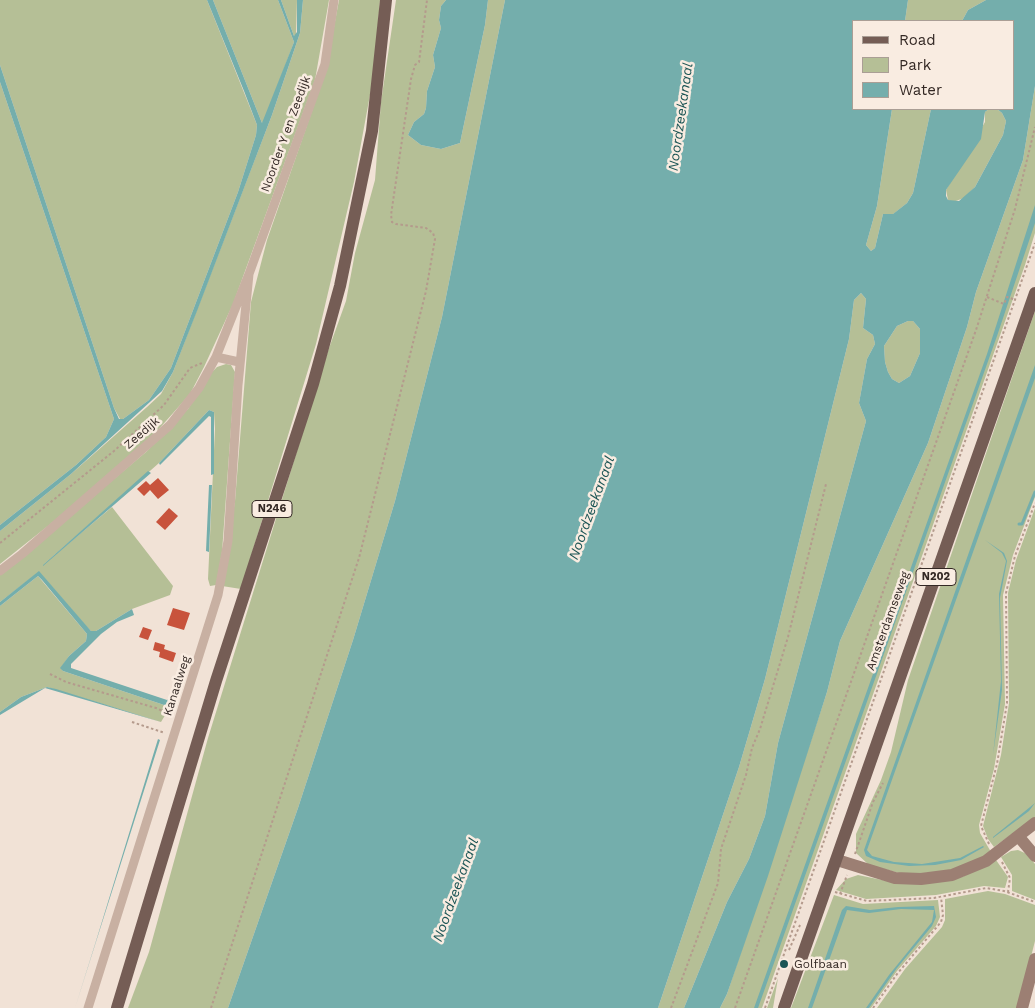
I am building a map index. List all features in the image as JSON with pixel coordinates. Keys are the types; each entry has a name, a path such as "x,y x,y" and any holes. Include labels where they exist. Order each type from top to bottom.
{"main road":[{"name":"N246","path":"117,1008 216,681 313,384 340,286 372,131 386,0"},
{"name":"N202","path":"784,1008 1035,293"}],"street":[{"name":"Noorder Y en Zeedijk","path":"249,274 324,64 334,0"},
{"name":"Zeedijk","path":"0,571 170,425 199,388 216,357 249,274"},
{"name":"Kanaalweg","path":"88,1008 218,595 225,559 239,362 249,274"},
{"path":"216,357 239,362"},
{"path":"837,860 896,878 928,878 967,871 996,854 1035,823"},
{"path":"1018,837 1035,856"},
{"path":"1022,1008 1035,959"}],"path":[{"path":"211,1008 359,558 426,291 435,239 433,233 426,228 396,224 392,222 391,215 411,79 419,62 427,0"},
{"path":"735,1008 976,330 1015,209 1035,127"},
{"name":"Amsterdamseweg","path":"765,1008 1035,243"},
{"path":"989,291 987,298 1004,304 1007,297 1016,300"},
{"path":"0,543 114,451 164,405 190,368 216,357"},
{"path":"672,1008 718,883 723,842 746,775 752,748 788,637 826,484"},
{"path":"1008,892 1011,881 1009,875 985,837 981,826 997,764 1007,703 1006,593 1015,556 1035,503"},
{"path":"50,674 66,682 156,708 178,720"},
{"path":"132,722 174,736"},
{"path":"840,894 873,802 883,783"},
{"path":"809,883 866,901 940,897 980,888 1008,892 1035,902"},
{"path":"874,1008 897,974 941,922 943,915 940,897"}],"green space":[{"path":"0,0 207,0 257,125 256,135 238,192 171,368 149,400 123,419 120,419 114,408 0,65"},
{"path":"213,0 278,0 294,42 262,123"},
{"path":"281,0 297,0 296,35 294,36"},
{"path":"303,0 329,0 315,80 233,304 190,394 150,439 63,514 0,564 0,531 71,474 147,407 161,394 173,372 272,115 300,33"},
{"path":"339,0 380,0 374,73 354,182 316,344 241,589 222,586 235,501 251,302 267,240 319,91 329,54"},
{"path":"396,0 446,0 441,6 439,20 441,28 433,55 435,67 427,91 426,108 424,114 414,122 408,135 421,145 441,149 460,143 485,25 488,0 505,0 442,317 395,501 353,640 298,808 228,1008 128,1008 149,952 208,738 328,351 346,301 355,253 375,180 381,102"},
{"path":"908,0 986,0 968,10 963,20 905,20"},
{"path":"0,82 114,419 106,437 76,465 0,525"},
{"path":"1035,86 1035,233 1025,265 762,1008 720,1008 727,994 827,692 840,641 928,443 967,327 976,292 1023,160"},
{"path":"892,110 931,110 913,193 907,203 892,215 883,214 875,248 871,251 866,245 877,206"},
{"path":"988,110 998,110 1002,113 1006,121 1003,135 975,187 964,198 953,202 948,200 946,190 985,122 985,112"},
{"path":"861,293 866,299 863,328 873,335 875,344 867,359 859,403 866,421 778,743 765,816 749,859 727,902 684,1008 658,1008 739,767 765,679 849,339 854,300"},
{"path":"1035,311 1035,497 1013,555 1003,595 1005,704 994,769 979,825 980,833 991,852 977,862 944,872 903,874 869,865 856,853 856,834 881,780 891,752 908,680"},
{"path":"913,321 920,329 920,353 910,376 899,383 892,379 888,372 884,346 897,326"},
{"path":"226,364 231,365 235,372 222,552 216,585 210,586 208,579 215,429 214,412 209,410 159,463 43,565 112,507 173,586 170,595 132,609 96,631 91,631 86,626 39,572 0,602 0,575 146,452 188,409 211,373 217,367"},
{"path":"1035,508 1035,817 994,847 988,839 983,826 1001,755 1009,703 1008,593 1016,560"},
{"path":"38,576 87,634 86,641 69,656 61,668 63,671 170,707 161,722 47,687 21,697 0,712 0,606"},
{"path":"1018,850 1027,854 1035,864 1035,900 1012,891 1012,875 1001,857 1011,851"},
{"path":"996,860 1008,877 1005,888 984,886 936,895 866,899 836,890 846,879 858,875 887,881 962,877"},
{"path":"988,891 1005,894 1035,905 1035,941 1018,1008 877,1008 905,969 942,927 945,920 945,899"},
{"path":"834,895 863,904 938,900 940,917 936,926 897,971 871,1008 791,1008"},
{"path":"778,978 773,1008 767,1008"}],"water":[{"path":"207,0 213,0 262,123 294,42 278,0 281,0 294,36 297,32 297,0 303,0 300,33 272,115 197,311 173,372 162,391 71,474 0,531 0,525 76,465 106,437 114,419 0,82 0,65 114,408 119,419 123,419 149,400 171,368 238,192 256,135 257,125"},
{"path":"446,0 488,0 485,25 460,143 441,149 421,145 408,135 414,122 424,114 426,108 427,91 435,67 433,55 441,28 439,20 441,6"},
{"name":"Noordzeekanaal","path":"505,0 908,0 905,20 852,20 852,110 892,110 877,206 866,245 871,251 875,248 883,214 893,214 907,203 913,193 931,110 988,110 985,112 981,139 946,190 946,196 948,200 959,201 975,187 1003,135 1006,121 998,110 1015,110 1015,20 963,20 968,10 986,0 1035,0 1035,86 1023,160 976,292 967,327 928,443 840,641 827,692 768,876 727,994 720,1008 684,1008 727,902 749,859 765,816 778,743 866,421 859,403 867,359 875,344 873,335 863,328 866,299 861,293 854,300 849,339 765,679 739,767 658,1008 228,1008 298,808 353,640 395,501 442,317","holes":["913,321 920,329 920,353 910,376 899,383 892,379 888,372 884,346 897,326"]},
{"path":"1035,205 1035,223 997,336 758,1008 754,1008 987,354"},
{"path":"1035,365 1035,378 867,850 872,856 894,862 922,864 960,858 984,847 961,860 935,865 909,866 880,862 866,856 864,850"},
{"path":"209,410 214,412 214,474 211,475 211,417 209,416 160,465 159,463"},
{"path":"148,471 151,473 43,566 43,565"},
{"path":"209,485 212,485 209,552 206,551"},
{"path":"985,540 1004,553 1007,561 1000,598 1002,690 993,755 1001,681 999,594 1006,561 1002,553"},
{"path":"39,571 91,631 96,631 132,609 134,615 117,622 101,634 71,664 71,668 167,700 169,698 173,701 170,707 63,671 60,668 69,656 86,641 87,634 38,576 0,606 0,602"},
{"path":"47,687 161,722 45,688 0,715 0,712 21,697"},
{"path":"158,739 160,740 75,1008 96,941"},
{"path":"1035,803 1029,811 993,838 993,837"},
{"path":"846,906 870,910 934,906 936,917 932,926 897,968 869,1008 866,1008 889,975 932,922 934,910 901,909 869,913 847,910 812,1008 808,1008 842,910"}],"building":[{"path":"158,478 169,490 158,499 150,490 144,496 137,489 146,481 150,485"},
{"path":"169,508 178,516 165,530 156,522"},
{"path":"173,608 190,613 184,630 167,625"},
{"path":"143,627 152,630 148,640 139,637"},
{"path":"155,642 165,645 164,649 176,653 173,662 159,657 160,652 153,650"}],"waterway":[{"path":"1019,524 1022,524 1035,492"}],"place":[{"name":"Golfbaan","path":"784,964"}]}
